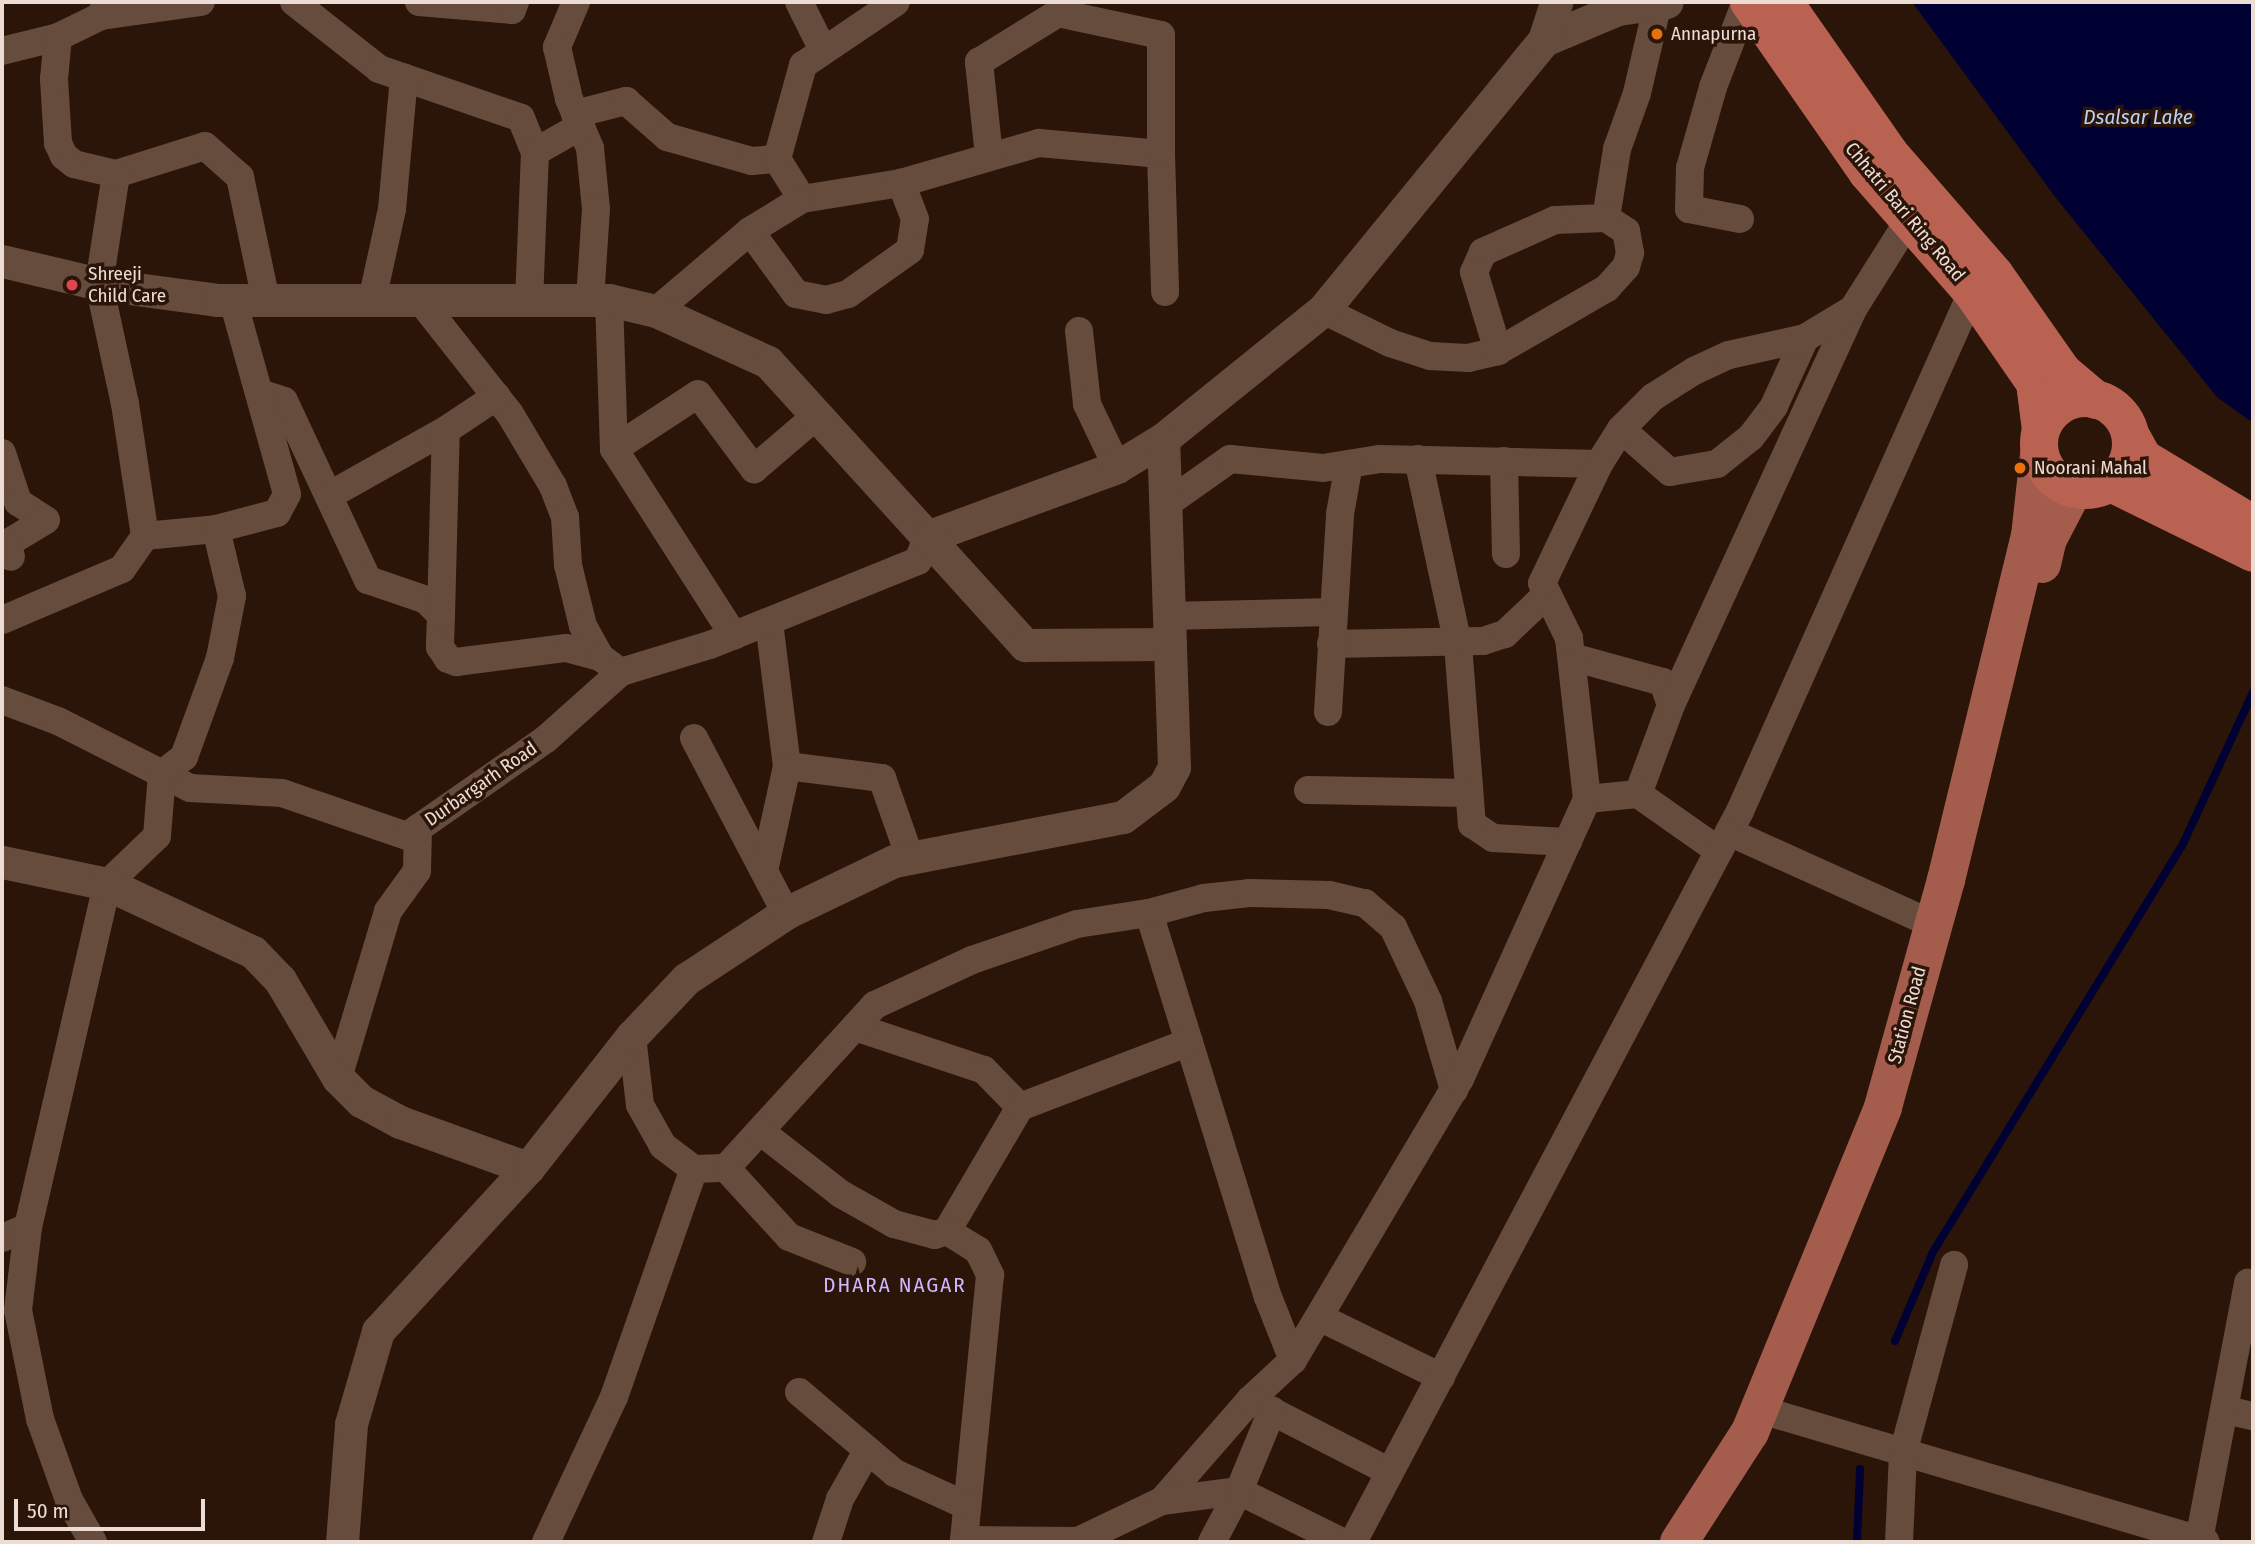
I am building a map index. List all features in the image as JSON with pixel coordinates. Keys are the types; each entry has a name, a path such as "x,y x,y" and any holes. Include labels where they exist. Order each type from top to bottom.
{"highway":[{"name":"Chhatri Bari Ring Road","path":"1747,2 1867,172 1972,292 2035,383 2040,442"},
{"name":"Chhatri Bari Ring Road","path":"1784,2 1890,154 1995,275 2063,372 2096,400"},
{"path":"2253,524 2143,458 2119,412 2096,400 2068,401 2047,417 2040,442 2052,477 2074,489 2111,483 2253,553"},
{"path":"2111,483 2128,462 2131,436"}],"main road":[{"name":"Station Road","path":"1679,1542 1750,1432 1883,1107 1933,924 2030,536 2040,442"},
{"name":"Station Road","path":"1704,1542 1761,1451 1778,1415 1902,1113 1964,885 2048,539 2074,489"}],"street":[{"path":"2,51 58,37 104,9 201,2"},
{"path":"294,2 379,69 521,118 536,152 529,300"},
{"path":"419,2 512,10 515,2"},
{"path":"576,2 556,47 578,120 590,148 600,300 614,449 734,636"},
{"path":"799,2 823,50"},
{"path":"802,199 777,159 803,65 895,2"},
{"path":"927,537 1117,467 1163,439 1323,310 1544,40 1556,2"},
{"path":"1544,40 1618,9 1662,2 1637,93 1617,149 1606,218"},
{"path":"1740,219 1689,209 1690,168 1713,87 1747,2"},
{"path":"989,156 979,62 1054,7 1161,35 1165,292"},
{"path":"58,37 54,79 58,143 74,164 116,174 205,146 240,177 260,393 287,494 277,513 216,529 145,536"},
{"path":"372,300 392,209 404,78"},
{"path":"536,152 578,120 626,101 667,136 752,161 777,159"},
{"path":"656,311 750,231 802,199 901,183 1039,143 1161,154"},
{"path":"2,620 122,569 145,536 125,404 99,284 116,174"},
{"path":"750,231 796,294 826,300 848,294 910,250 915,219 901,183"},
{"path":"1323,310 1390,343 1430,356 1468,358 1498,351 1607,288 1626,267 1630,240 1626,231 1606,218 1555,220 1483,252 1474,272 1498,351"},
{"path":"1638,794 1671,705 1853,309 1909,220"},
{"path":"4,262 99,284 250,300 600,300 656,311 768,362 1025,645 1332,612"},
{"path":"1353,1542 1724,842 1972,292"},
{"path":"420,300 497,396 554,486 565,517 568,565 583,626 610,665"},
{"path":"760,1131 841,1194 894,1224 926,1234 947,1231 978,1251 990,1275 964,1541 1078,1541 1162,1501 1261,1406 1293,1360 1454,1090 1587,799 1569,638 1542,583 1599,464 1621,429 1653,397 1694,371 1729,355 1805,338 1853,309"},
{"path":"1079,331 1087,404 1117,467"},
{"path":"1621,429 1670,472 1717,464 1751,437 1774,406 1805,338"},
{"path":"260,393 284,401 330,495 357,564 368,580 426,600 441,615"},
{"path":"614,449 698,394 754,469 816,416"},
{"path":"330,495 446,430 497,396"},
{"path":"446,430 440,647 456,662 566,648 610,665"},
{"path":"342,1542 351,1424 378,1331 528,1168 632,1036 687,979 786,913 894,861 1123,817 1147,802 1164,786 1174,767 1163,439"},
{"path":"2,453 18,502 46,520 8,543 11,557"},
{"path":"1165,505 1230,459 1323,468 1418,459 1599,464"},
{"path":"1418,459 1458,643 1472,824 1480,833 1506,840 1568,842"},
{"path":"1504,461 1506,554"},
{"path":"1328,712 1332,612 1349,464"},
{"path":"93,1542 69,1500 37,1405 18,1310 28,1227 107,884 157,836 162,774 184,757 220,657 232,596 216,529"},
{"name":"Durbargarh Road","path":"2,700 58,721 190,788 282,793 407,836 546,739 610,665 734,636 918,561 927,537"},
{"path":"1331,644 1458,643 1505,634 1548,594"},
{"path":"764,871 788,765 769,621"},
{"path":"1572,657 1663,682 1671,705"},
{"path":"694,738 786,913"},
{"path":"788,765 882,778 910,858"},
{"path":"1308,790 1468,793"},
{"path":"1587,799 1638,794 1724,842 1933,924"},
{"path":"338,1078 387,911 417,871 418,828"},
{"path":"2,862 107,884 253,952 280,980 338,1078 361,1101 400,1122 528,1168"},
{"path":"632,1036 639,1105 663,1146 694,1169 726,1168 875,1005 972,960 1077,923 1149,913 1204,898 1249,893 1329,895 1365,903 1393,927 1409,954 1454,1090"},
{"path":"1149,913 1268,1297 1293,1360"},
{"path":"855,1027 984,1070 1020,1107"},
{"path":"947,1231 1020,1107 1189,1042"},
{"path":"726,1168 789,1237 852,1262"},
{"path":"546,1542 614,1397 694,1169"},
{"path":"2,1238 28,1227"},
{"path":"1899,1542 1903,1453 1954,1265"},
{"path":"1778,1415 2202,1541 2248,1283"},
{"path":"1319,1317 1441,1377"},
{"path":"799,1392 895,1473 967,1506"},
{"path":"1261,1406 1390,1472"},
{"path":"1212,1542 1240,1492 1261,1406"},
{"path":"2226,1410 2253,1416"},
{"path":"826,1542 840,1499 867,1451"},
{"path":"1162,1501 1240,1492 1342,1542"}],"water":[{"name":"Dsalsar Lake","path":"1912,2 2253,2 2253,423 2217,397 2056,198"}],"waterway":[{"path":"1895,1341 1933,1252 2182,846 2253,692"},
{"path":"1857,1542 1860,1469"}],"place":[{"name":"Annapurna","path":"1657,34"},
{"name":"Shreeji Child Care","path":"72,285"},
{"name":"Noorani Mahal","path":"2020,468"}],"district":[{"name":"DHARA NAGAR","path":"895,1285"}]}
